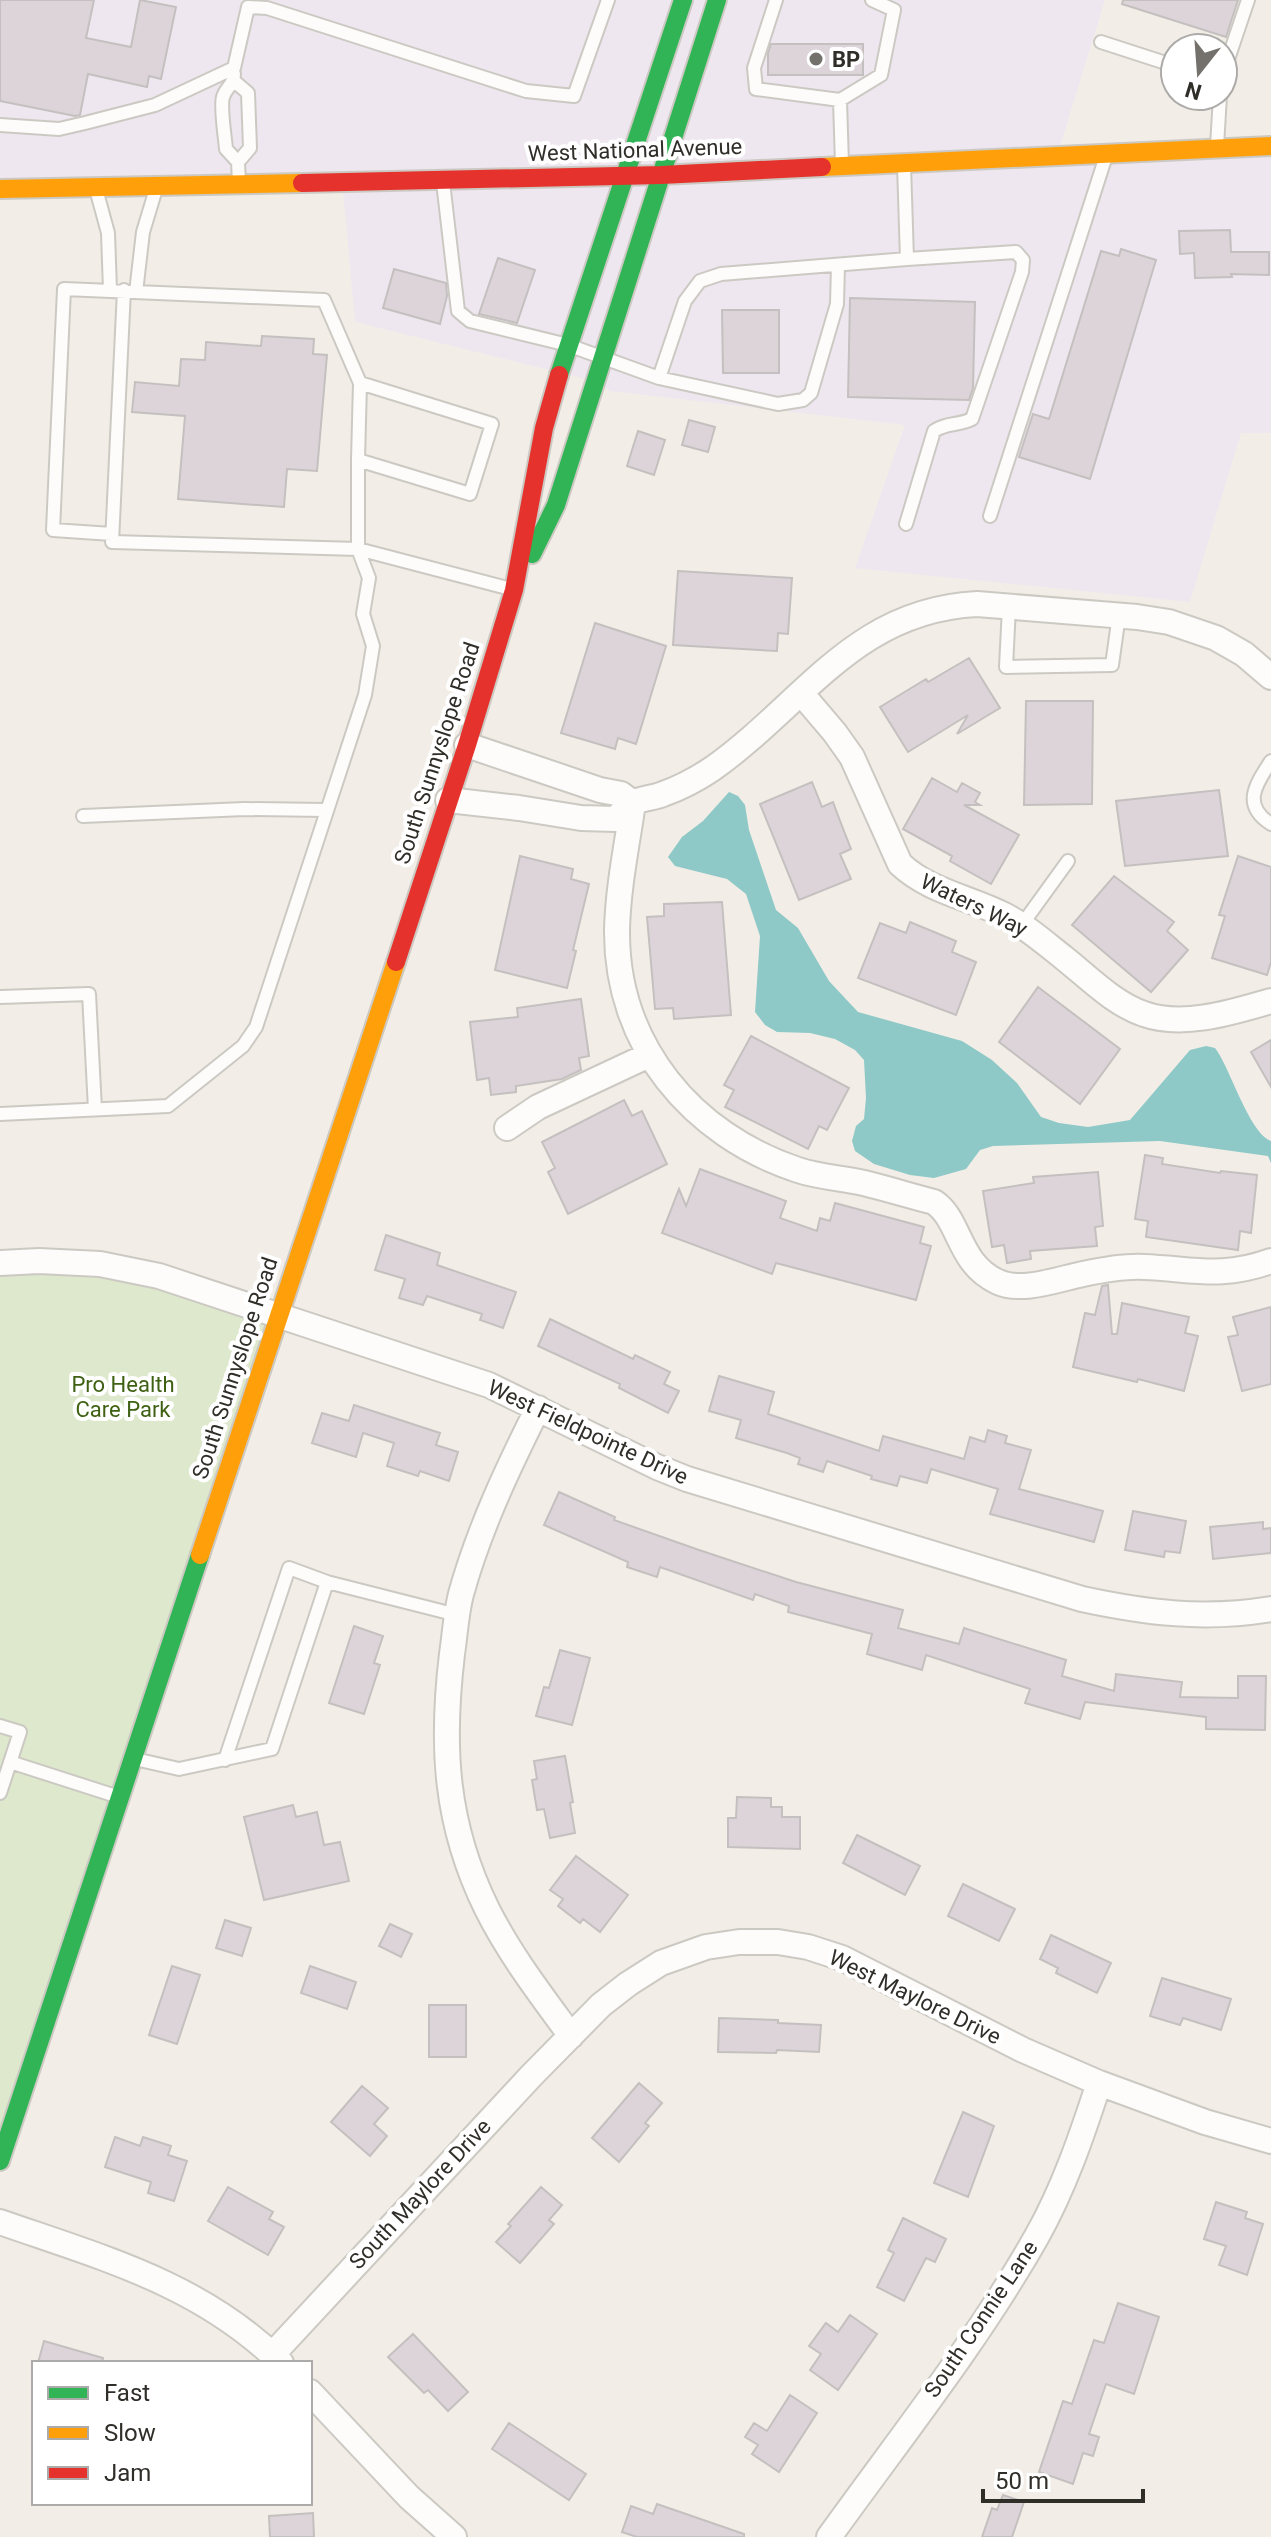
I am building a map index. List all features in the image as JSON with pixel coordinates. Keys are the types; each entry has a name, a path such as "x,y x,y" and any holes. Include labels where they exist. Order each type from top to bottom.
{"street":[{"name":"South Sunnyslope Road","path":"0,2161 467,745 514,590 544,428 568,345 683,0"},
{"name":"South Sunnyslope Road","path":"514,590 556,505 717,0"},
{"name":"West National Avenue","path":"0,189 661,175 1271,146"},
{"path":"448,800 581,818 615,819 633,803 662,794 710,770 852,647 891,624 952,605 1119,615 1190,627 1244,654 1271,677"},
{"name":"Waters Way","path":"801,693 852,757 900,864 911,875 942,892 1004,915 1104,990 1146,1015 1198,1018 1271,1001"},
{"path":"467,745 600,790 621,794 633,803"},
{"path":"633,803 619,893 617,932 619,964 628,1003 649,1055 670,1086 687,1104 734,1140 799,1171 861,1182 934,1202 944,1209 963,1250 981,1272 1007,1285 1026,1286 1104,1270 1142,1267 1222,1273 1249,1269 1271,1261"},
{"path":"507,1128 538,1107 649,1055"},
{"name":"West Fieldpointe Drive","path":"0,1263 100,1264 159,1276 489,1385 687,1479 1082,1599 1140,1612 1200,1616 1271,1609"},
{"path":"538,1408 489,1512 461,1593 445,1709 446,1769 465,1855 486,1908 510,1952 571,2036"},
{"name":"West Maylore Drive","path":"571,2036 601,2005 661,1963 706,1947 739,1942 778,1942 808,1947 842,1958 1023,2050 1099,2083 1205,2122 1271,2141"},
{"name":"South Maylore Drive","path":"276,2359 489,2121 571,2036"},
{"name":"South Connie Lane","path":"829,2537 987,2316 1038,2234 1080,2142 1099,2083"},
{"path":"0,2222 149,2274 193,2296 276,2359"},
{"path":"312,2394 446,2535"}],"lane":[{"path":"239,182 238,162 226,149 223,96 234,81 234,68 249,4 526,91 574,96 608,0"},
{"path":"776,0 754,68 756,89 840,100 881,75 894,10 872,0"},
{"path":"1237,32 1248,0"},
{"path":"1101,42 1159,61"},
{"path":"0,125 59,129 85,123 155,105 234,68"},
{"path":"234,81 248,93 250,148 238,162"},
{"path":"840,100 842,165"},
{"path":"1217,149 1219,112"},
{"path":"990,516 1107,153"},
{"path":"904,162 907,259"},
{"path":"442,178 458,311 470,321 568,345 659,378 778,404 803,400 811,393 837,304 838,265"},
{"path":"158,184 130,291 112,542 358,549 514,590"},
{"path":"95,186 108,233 110,290"},
{"path":"659,378 685,301 700,281 721,274 1016,252 1023,260 1022,272 972,419 961,424 945,423 934,431 906,524"},
{"path":"0,1114 168,1106 243,1046 256,1027 365,695 373,646 363,614 369,578 358,549 360,383 324,300 64,289 53,530 112,534"},
{"path":"358,460 470,494 492,424 360,383"},
{"path":"1009,607 1006,667 1112,665 1119,615"},
{"path":"1271,761 1258,781 1253,799 1259,817 1271,824"},
{"path":"83,816 244,809 326,810"},
{"path":"1021,926 1068,861"},
{"path":"0,997 89,994 95,1109"},
{"path":"225,1760 289,1568 327,1582 457,1615"},
{"path":"132,1759 179,1769 272,1749 327,1582"},
{"path":"0,1726 20,1732 0,1793"},
{"path":"10,1762 119,1797"}],"shaded area":[{"path":"0,0 1105,0 1057,156 1271,146 1271,433 1241,433 1190,602 855,568 905,425 610,391 594,381 355,322 342,180 0,189"}],"green space":[{"name":"Pro Health Care Park","path":"0,1263 100,1264 277,1316 0,2161"}],"water":[{"path":"729,792 738,796 745,805 749,830 776,910 798,928 829,981 858,1012 962,1041 992,1060 1017,1083 1041,1117 1088,1127 1130,1120 1190,1050 1206,1046 1215,1048 1255,1126 1271,1141 1271,1163 1268,1156 1160,1141 993,1146 980,1150 966,1169 934,1178 910,1175 874,1164 855,1151 852,1141 856,1126 864,1119 864,1060 855,1050 835,1039 810,1033 777,1032 765,1025 755,1012 760,936 746,894 727,879 675,866 668,857 682,837 703,821"}],"building":[{"path":"0,0 94,0 86,38 131,47 140,0 176,7 161,79 149,76 147,87 88,74 80,115 75,116 0,101"},
{"path":"1123,0 1238,0 1228,32 1210,32 1122,4"},
{"name":"BP","path":"771,44 863,44 863,75 768,75"},
{"path":"1230,230 1231,252 1269,252 1269,275 1231,274 1232,277 1195,278 1194,253 1180,254 1179,231"},
{"path":"1121,249 1156,260 1090,479 1019,457 1033,414 1049,419 1101,251 1119,256"},
{"path":"498,258 535,270 517,323 479,314"},
{"path":"394,269 446,283 447,296 440,324 383,308"},
{"path":"850,298 975,302 973,388 969,400 848,397"},
{"path":"722,310 779,310 779,373 723,373"},
{"path":"262,336 314,339 313,354 327,355 317,471 287,469 284,507 178,499 185,416 132,412 135,382 179,386 181,359 205,360 206,342 261,346"},
{"path":"689,420 715,427 708,452 682,445"},
{"path":"638,431 665,440 654,475 627,466"},
{"path":"678,571 792,578 788,634 778,633 777,651 673,645"},
{"path":"595,623 666,646 636,744 618,738 615,749 561,733"},
{"path":"969,658 1000,708 957,734 968,715 908,752 880,707"},
{"path":"1026,701 1093,701 1092,804 1024,805"},
{"path":"932,778 957,792 962,783 980,793 975,802 980,805 964,805 1019,835 991,884 950,861 952,856 903,829"},
{"path":"812,782 822,807 833,802 851,849 840,854 851,879 799,900 760,804"},
{"path":"1219,790 1228,856 1125,866 1116,801"},
{"path":"520,856 573,869 571,879 589,884 567,988 495,970"},
{"path":"1238,856 1271,867 1271,962 1267,975 1212,958 1225,916 1219,915"},
{"path":"1114,876 1174,922 1167,931 1188,950 1151,992 1072,925"},
{"path":"722,902 731,1015 674,1019 673,1008 655,1009 647,917 664,916 664,904"},
{"path":"910,922 956,941 952,952 976,962 956,1015 858,978 880,923 906,933"},
{"path":"1038,987 1120,1049 1080,1104 999,1042"},
{"path":"581,999 589,1056 579,1058 581,1070 562,1079 516,1086 516,1092 491,1095 489,1078 477,1080 470,1022 518,1017 517,1008"},
{"path":"751,1036 849,1088 827,1130 819,1126 808,1149 725,1107 734,1090 724,1085"},
{"path":"1271,1040 1271,1087 1251,1052"},
{"path":"624,1100 632,1116 642,1111 667,1164 568,1214 548,1172 555,1168 542,1142"},
{"path":"1145,1155 1163,1158 1162,1164 1257,1175 1251,1233 1240,1231 1238,1250 1146,1237 1148,1221 1135,1219"},
{"path":"700,1169 786,1201 780,1218 817,1231 820,1218 830,1221 835,1203 924,1227 920,1243 931,1246 916,1300 776,1263 772,1274 662,1233 679,1189 686,1206"},
{"path":"1098,1172 1103,1226 1095,1227 1097,1246 1030,1251 1031,1259 1007,1263 1004,1245 992,1247 983,1191 1034,1183 1033,1177"},
{"path":"386,1235 440,1253 437,1265 516,1292 503,1328 480,1320 482,1314 427,1296 423,1305 399,1298 405,1279 375,1270"},
{"path":"1108,1285 1112,1334 1117,1334 1122,1303 1189,1317 1185,1333 1198,1336 1184,1391 1073,1367 1085,1313 1095,1315 1102,1286"},
{"path":"1271,1307 1271,1384 1242,1391 1228,1337 1238,1335 1233,1317"},
{"path":"550,1319 633,1359 635,1355 670,1372 664,1384 679,1391 668,1413 619,1388 620,1384 538,1346"},
{"path":"719,1376 774,1392 768,1414 879,1451 883,1436 964,1459 970,1437 985,1442 988,1430 1007,1436 1005,1443 1031,1450 1019,1489 1103,1511 1094,1542 990,1514 998,1489 931,1469 927,1483 900,1476 897,1486 827,1461 823,1472 798,1464 800,1458 736,1438 741,1420 709,1411"},
{"path":"354,1405 440,1433 436,1445 458,1452 449,1481 420,1471 418,1476 387,1466 394,1443 363,1433 356,1457 312,1443 322,1413 349,1421"},
{"path":"559,1492 615,1517 614,1520 699,1550 796,1582 903,1610 898,1628 959,1644 964,1628 1066,1660 1062,1676 1114,1691 1116,1674 1182,1682 1180,1697 1238,1698 1238,1676 1266,1676 1265,1730 1206,1729 1206,1717 1085,1702 1080,1719 1025,1703 1030,1689 926,1655 922,1670 867,1654 872,1634 788,1612 789,1606 755,1594 753,1600 660,1567 657,1577 627,1567 628,1562 544,1525"},
{"path":"1133,1511 1186,1521 1180,1553 1165,1551 1164,1557 1125,1550"},
{"path":"1263,1522 1263,1529 1271,1528 1271,1553 1213,1559 1210,1527"},
{"path":"354,1626 383,1636 374,1663 380,1665 364,1714 329,1703"},
{"path":"560,1650 590,1658 572,1725 536,1716 544,1687 549,1688"},
{"path":"565,1756 575,1833 550,1838 544,1809 537,1810 532,1780 537,1779 534,1761"},
{"path":"737,1797 771,1798 771,1807 782,1807 782,1817 800,1817 800,1849 728,1847 728,1818 736,1818"},
{"path":"293,1805 296,1817 317,1812 324,1845 340,1842 349,1881 264,1900 244,1817"},
{"path":"857,1835 920,1866 905,1895 843,1863"},
{"path":"576,1856 628,1895 600,1932 583,1919 580,1923 558,1906 563,1899 550,1890"},
{"path":"963,1884 1015,1909 999,1941 948,1916"},
{"path":"225,1920 251,1928 242,1956 216,1948"},
{"path":"390,1924 412,1934 401,1957 379,1946"},
{"path":"1051,1935 1111,1963 1097,1993 1056,1973 1058,1968 1040,1959"},
{"path":"172,1966 200,1975 177,2044 149,2035"},
{"path":"310,1966 356,1982 347,2009 301,1993"},
{"path":"1162,1978 1231,1999 1221,2030 1183,2018 1180,2025 1150,2016"},
{"path":"429,2005 466,2005 466,2057 429,2057"},
{"path":"719,2018 821,2025 819,2052 718,2052"},
{"path":"639,2083 662,2103 645,2123 649,2126 619,2162 592,2138"},
{"path":"362,2086 388,2108 374,2124 387,2136 370,2156 331,2122"},
{"path":"963,2112 994,2126 968,2197 934,2183"},
{"path":"115,2137 140,2146 143,2137 171,2146 168,2155 187,2161 174,2201 148,2193 151,2182 105,2167"},
{"path":"228,2187 273,2212 269,2219 284,2227 268,2255 208,2221"},
{"path":"541,2187 562,2205 549,2220 554,2224 520,2263 496,2242"},
{"path":"1216,2202 1247,2212 1245,2218 1263,2224 1247,2275 1219,2265 1226,2246 1204,2239"},
{"path":"903,2218 946,2239 935,2262 926,2258 904,2301 877,2287 894,2253 888,2250"},
{"path":"1118,2303 1159,2317 1134,2394 1106,2384 1089,2434 1099,2437 1093,2456 1083,2453 1073,2484 1039,2472 1063,2401 1072,2404 1094,2340 1104,2343"},
{"path":"850,2315 877,2334 838,2390 810,2370 821,2354 809,2346 826,2323 838,2332"},
{"path":"413,2334 468,2392 448,2411 428,2390 424,2393 388,2357"},
{"path":"44,2341 103,2358 102,2361 39,2361"},
{"path":"790,2395 817,2413 779,2472 752,2454 758,2445 745,2437 754,2423 767,2431"},
{"path":"509,2423 586,2474 569,2500 492,2449"},
{"path":"1003,2495 1024,2502 1012,2537 982,2537 992,2508 997,2510"},
{"path":"657,2504 744,2534 744,2537 637,2537 622,2532 631,2506 653,2514"},
{"path":"313,2513 314,2537 270,2537 269,2516"}],"traffic: fast":[{"path":"559,375 683,0"},
{"path":"532,554 556,505 717,0"},
{"path":"0,2161 200,1555"}],"traffic: slow":[{"path":"822,167 1271,146"},
{"path":"0,189 302,183"},
{"path":"200,1555 396,962"}],"traffic: jam":[{"path":"302,183 661,175 822,167"},
{"path":"396,962 514,590 544,428 559,375"}],"place":[{"name":"BP","path":"816,59"}]}
